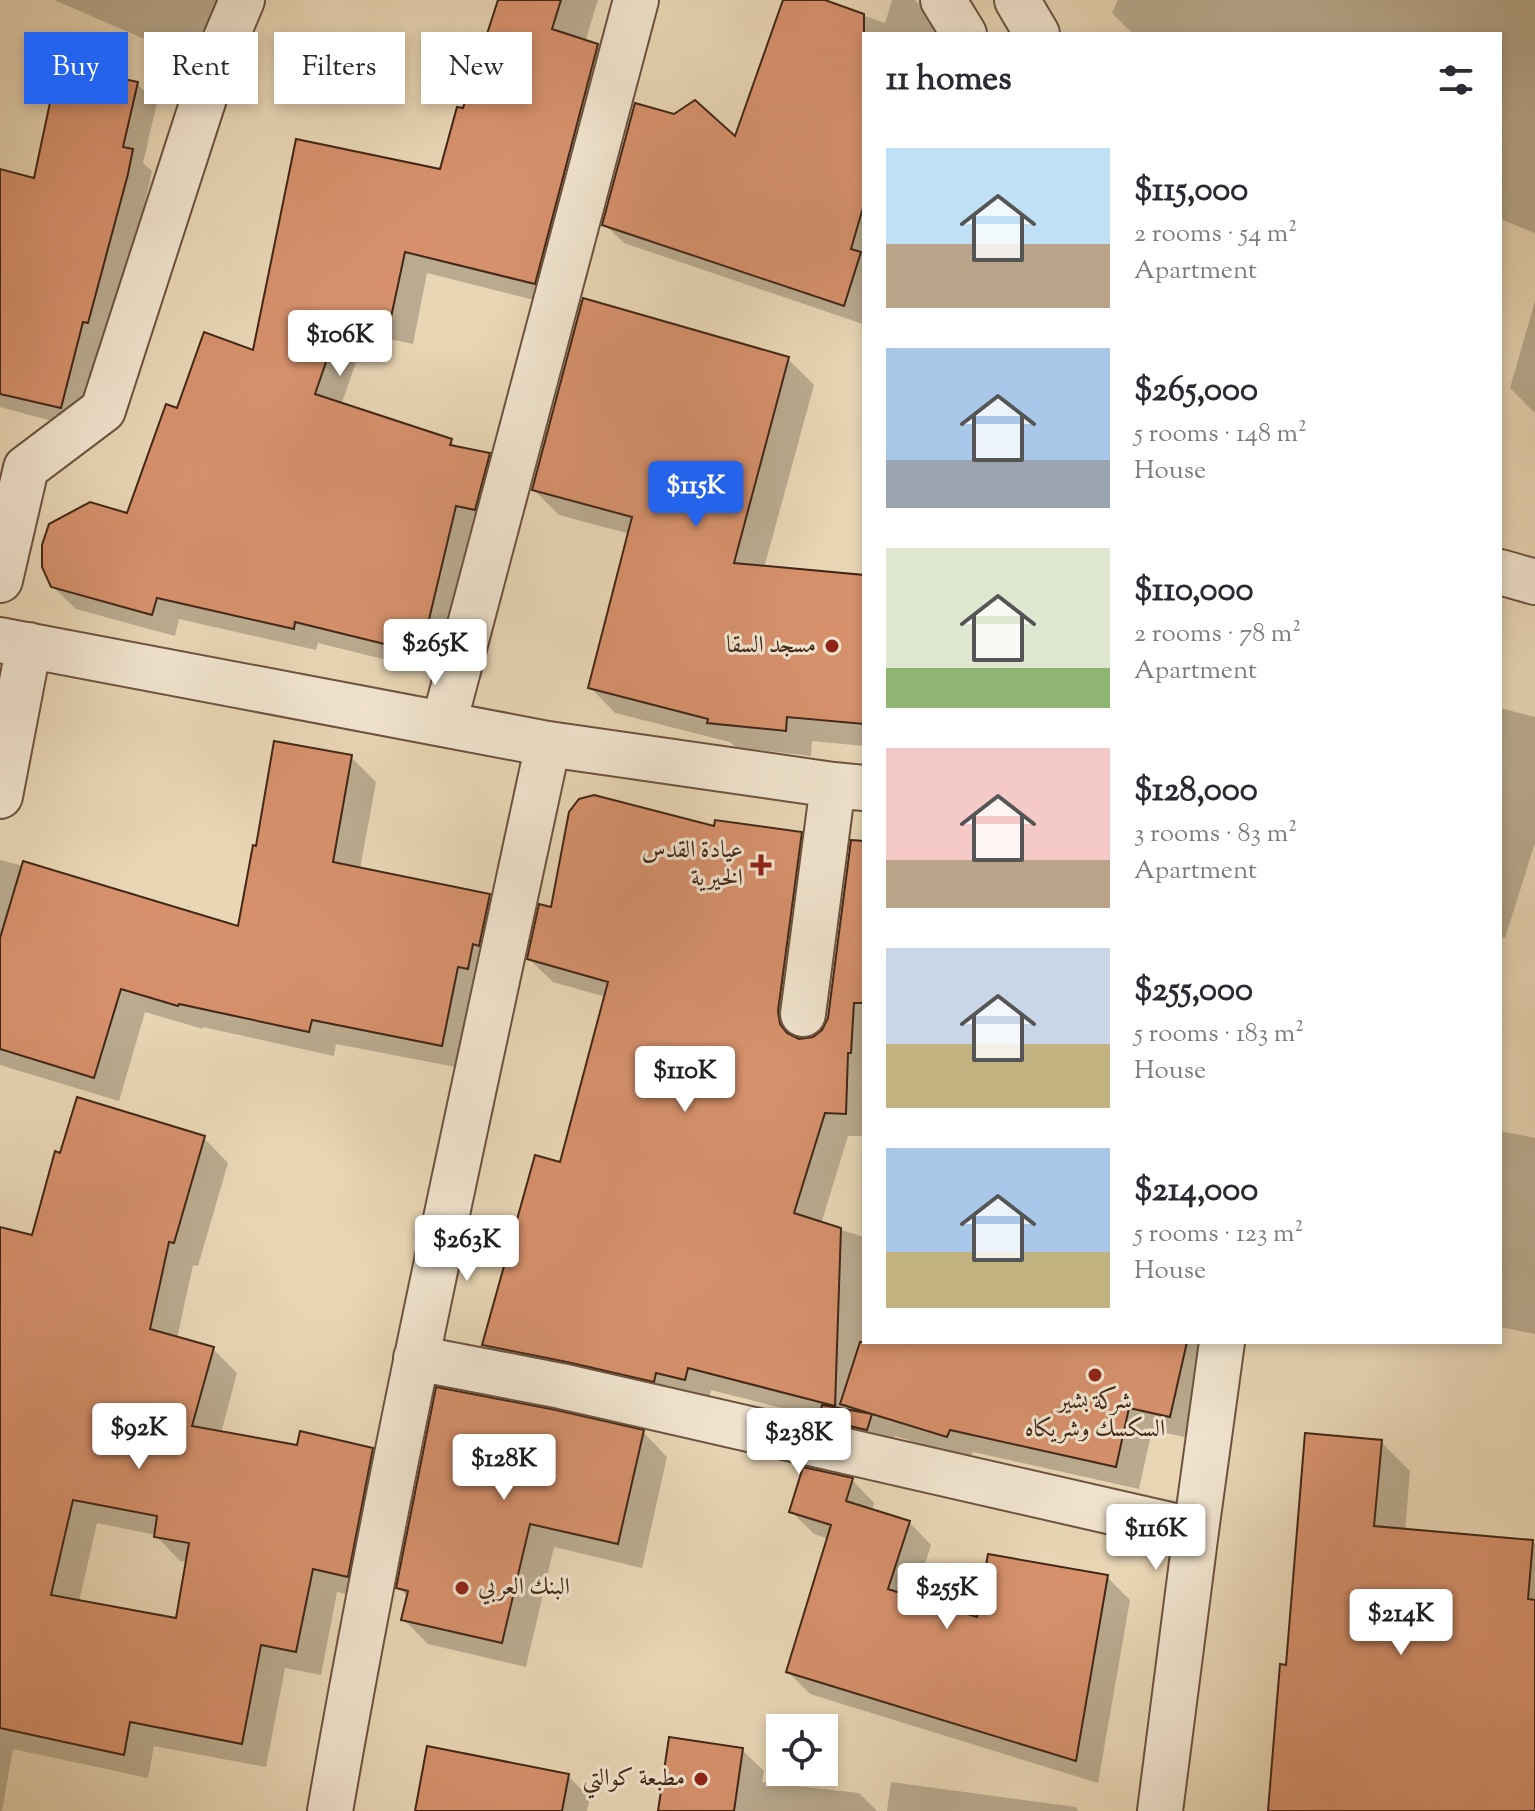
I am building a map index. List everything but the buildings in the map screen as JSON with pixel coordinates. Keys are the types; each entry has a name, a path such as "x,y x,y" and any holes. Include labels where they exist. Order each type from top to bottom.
{"street":[{"path":"0,580 26,468 103,410 215,64 242,0"},
{"path":"444,723 636,0"},
{"path":"943,0 963,32"},
{"path":"1017,0 1036,32"},
{"path":"1502,573 1535,582"},
{"path":"0,796 15,642 548,744 848,786 803,1014"},
{"path":"330,1811 416,1358 548,744"},
{"path":"1160,1811 1222,1344"},
{"path":"416,1358 561,1386 1196,1531"}],"place":[{"name":"مسجد السقا","path":"832,646"},
{"name":"عيادة القدس الخيرية","path":"761,865"},
{"name":"شركة بشير السكسك وشريكاه","path":"1095,1375"},
{"name":"البنك العربي","path":"462,1588"},
{"name":"مطبعة كوالتي","path":"701,1779"}]}
